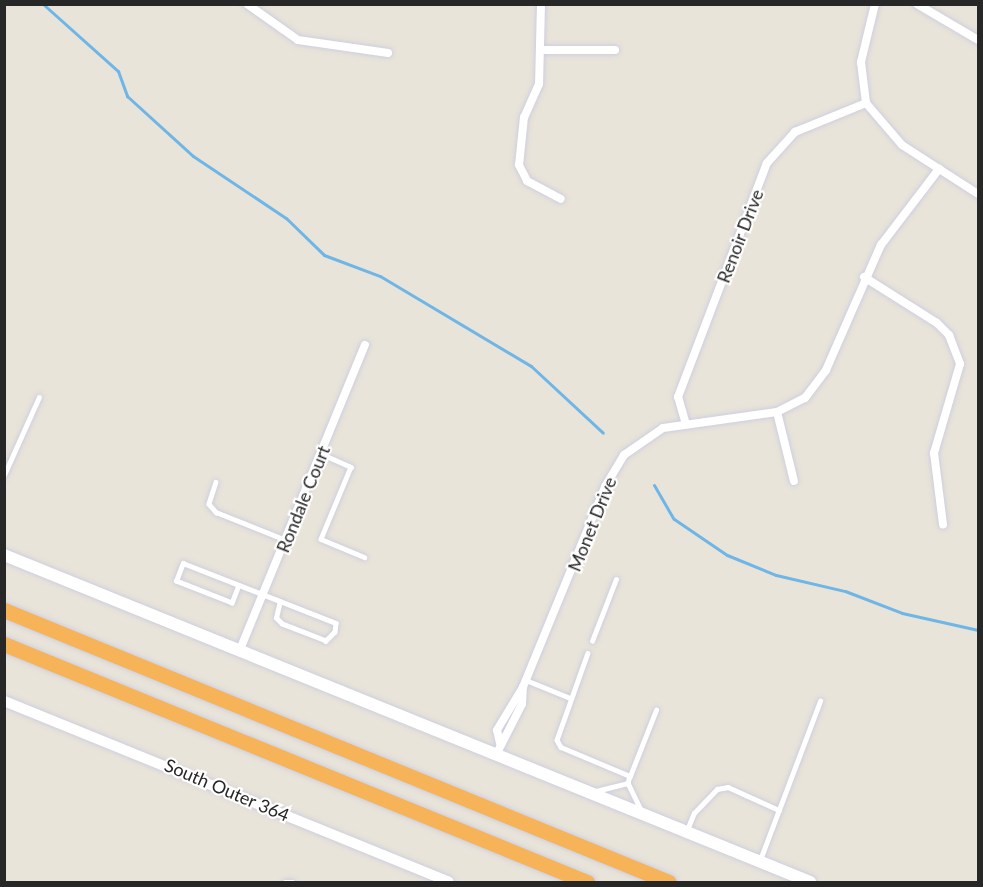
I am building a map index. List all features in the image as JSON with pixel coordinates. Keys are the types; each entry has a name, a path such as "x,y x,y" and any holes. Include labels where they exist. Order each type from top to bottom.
{"highway":[{"path":"4,610 669,882"},
{"path":"4,644 587,882"}],"main road":[{"path":"4,555 239,652 498,749 587,792 810,882"}],"street":[{"path":"247,4 298,40 388,53"},
{"path":"541,4 544,51 539,84 517,146 519,165 527,181 561,199"},
{"path":"875,4 861,62 866,103 902,145 978,194"},
{"path":"917,4 978,39"},
{"path":"544,51 615,50"},
{"name":"Renoir Drive","path":"685,421 678,397 767,164 795,132 866,103"},
{"name":"Monet Drive","path":"498,749 497,730 525,684 606,485 624,455 657,431 685,421 777,412 805,398 826,370 864,277 881,245 939,169"},
{"path":"864,277 937,323 949,335 960,364 934,453 943,524"},
{"name":"Rondale Court","path":"239,652 365,345"},
{"path":"777,412 794,482"},
{"name":"South Outer 364","path":"4,701 449,882"}],"lane":[{"path":"4,475 39,397"},
{"path":"322,454 351,467 321,539 364,557"},
{"path":"216,482 209,504 216,512 286,540"},
{"path":"239,585 232,603 176,581 183,563 239,585 263,595 280,601 336,623 326,641 282,624 276,618 280,601"},
{"path":"592,641 616,579"},
{"path":"588,653 558,730 561,747 630,776"},
{"path":"525,684 570,698"},
{"path":"759,862 820,701"},
{"path":"645,816 628,783 656,710"},
{"path":"587,792 628,783"},
{"path":"687,832 693,813 717,789 728,787 779,810"},
{"path":"285,882 293,882"}],"waterway":[{"path":"43,4 118,71 127,96 193,156 286,218 324,255 380,276 531,366 603,433"},
{"path":"654,485 674,519 727,555 776,575 845,591 902,613 978,630"}]}
